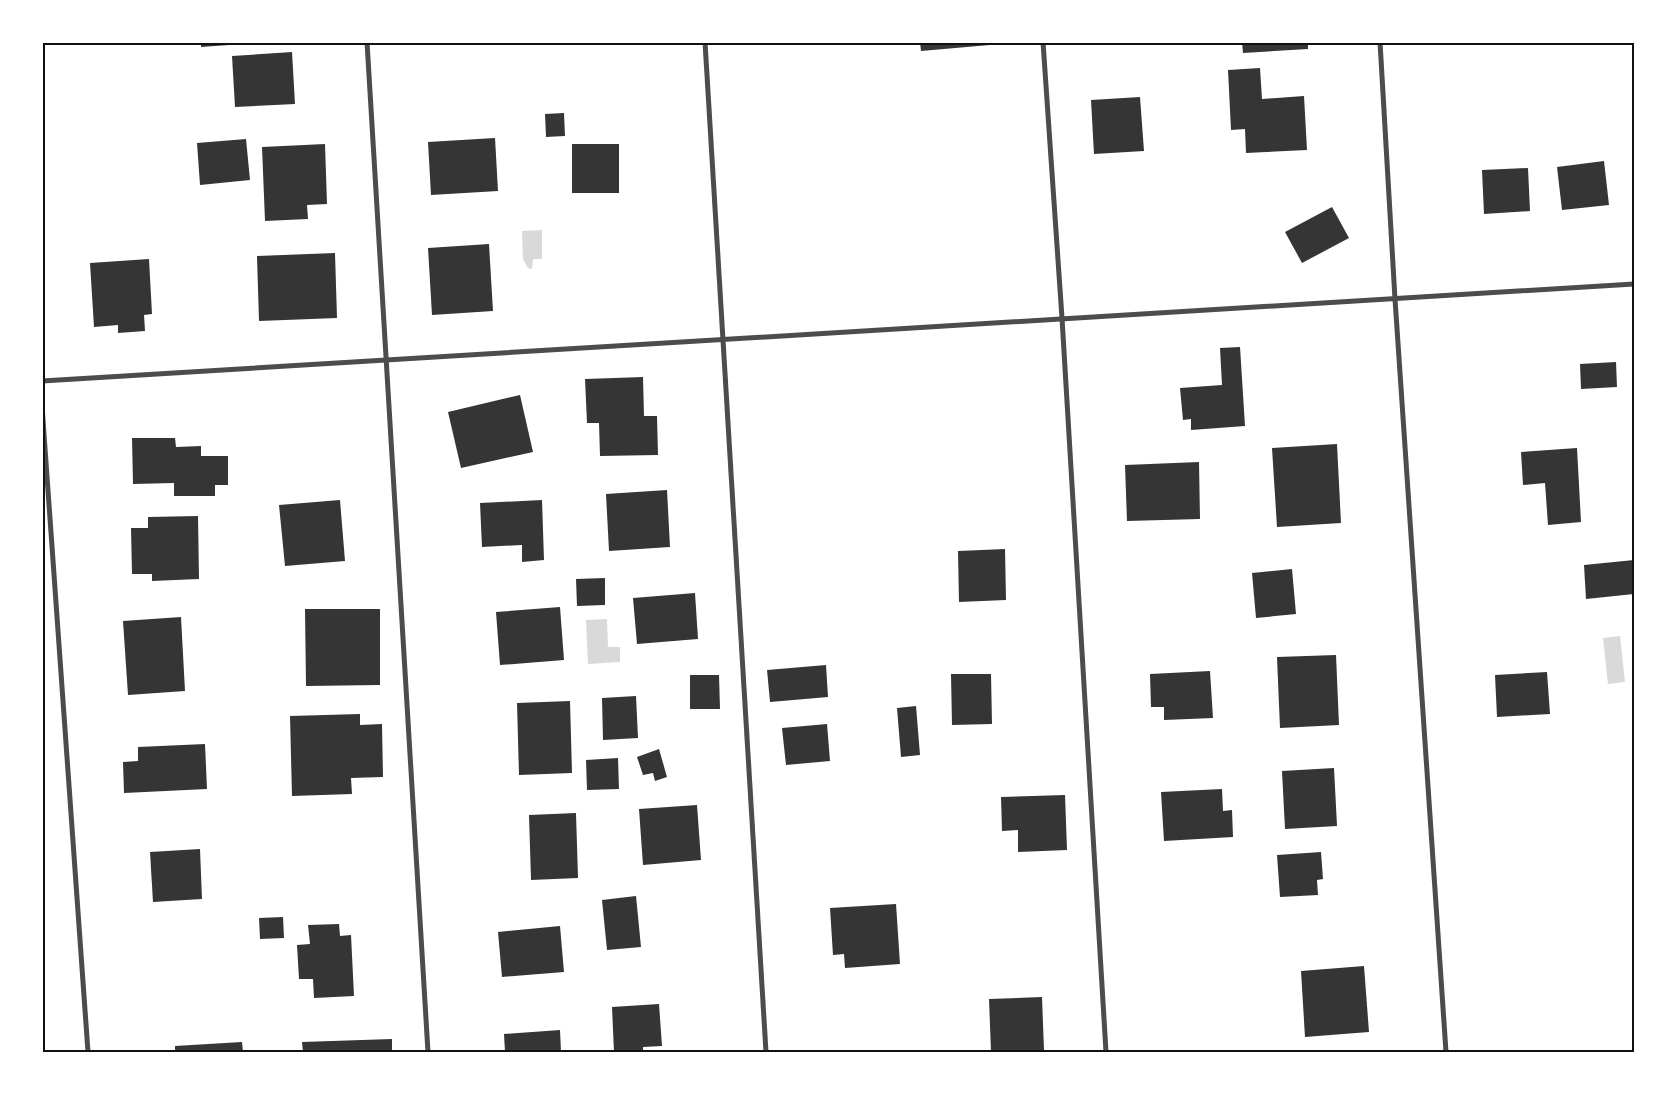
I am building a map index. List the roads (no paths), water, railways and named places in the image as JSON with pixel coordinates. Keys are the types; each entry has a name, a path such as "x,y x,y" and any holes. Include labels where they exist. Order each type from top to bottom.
{"street":[{"path":"367,42 428,1052"},
{"path":"705,42 766,1052"},
{"path":"1043,42 1062,318 1106,1052"},
{"path":"1380,42 1395,299 1446,1052"},
{"path":"42,380 1634,284"},
{"path":"42,406 88,1052"}]}
